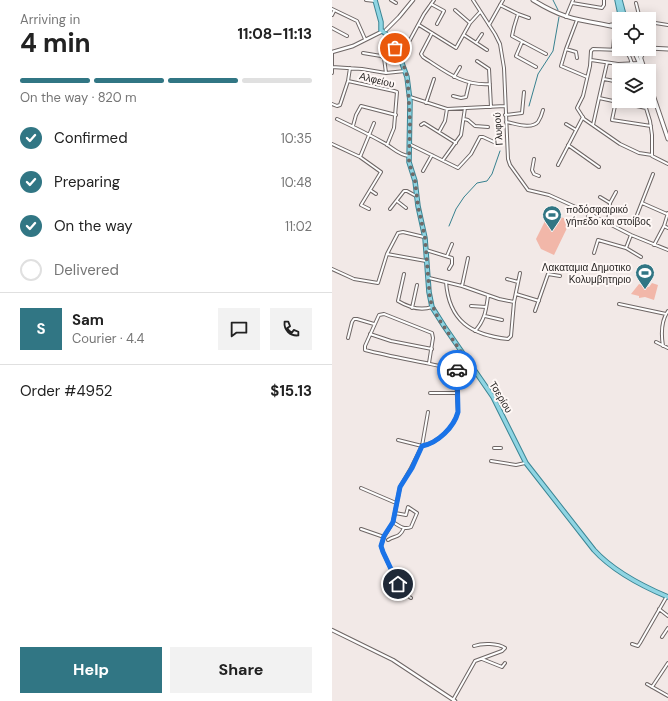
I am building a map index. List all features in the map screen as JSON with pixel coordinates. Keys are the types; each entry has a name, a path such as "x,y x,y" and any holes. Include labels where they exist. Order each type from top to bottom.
{"main road":[{"path":"533,0 566,17 612,26"},
{"path":"617,0 620,12"},
{"path":"620,0 623,12"},
{"name":"Τσερίου","path":"375,1 384,29 399,55 406,71 410,97 409,156 425,238 429,292 432,307 492,398 526,463 594,550 630,578 668,597"},
{"path":"607,25 612,25"},
{"path":"656,48 668,49"},
{"path":"638,56 639,63"},
{"path":"641,57 642,64"},
{"path":"656,103 668,138"}],"street":[{"path":"366,0 375,1"},
{"path":"391,0 396,3"},
{"path":"332,73 332,52 353,46 378,33 399,17 413,0"},
{"path":"399,55 404,51 434,0"},
{"name":"Γλυφού","path":"472,0 496,36 503,55 508,158 510,165 524,186 528,190 549,195 593,215 631,235 668,250"},
{"path":"489,25 503,0"},
{"path":"584,5 586,0"},
{"path":"566,17 573,2 602,8 604,0"},
{"path":"636,3 638,12"},
{"path":"431,4 444,11 437,24"},
{"path":"500,5 529,18"},
{"path":"332,15 333,10 358,22 365,39"},
{"path":"455,10 470,23"},
{"path":"419,25 456,48 470,23 480,12"},
{"path":"518,14 512,35 513,38 546,54"},
{"path":"577,20 566,49 562,66 587,77"},
{"path":"656,23 668,25"},
{"path":"332,28 347,36"},
{"path":"432,33 421,54 423,57 454,77 469,84 490,84"},
{"path":"476,43 482,34"},
{"path":"464,35 487,50"},
{"path":"522,42 516,56 536,67"},
{"path":"566,49 576,52 577,58"},
{"path":"612,50 593,49 590,53 591,60 583,96 577,108 583,117 620,144 632,151 652,155 668,164"},
{"path":"363,52 384,58 386,73"},
{"path":"630,56 632,64"},
{"path":"591,60 607,63 639,63"},
{"path":"477,61 489,69 491,107"},
{"path":"593,125 607,63"},
{"path":"332,67 386,73 406,71"},
{"path":"454,77 460,67"},
{"path":"332,104 338,106 340,103 348,81 350,68"},
{"path":"426,103 434,79"},
{"path":"604,79 612,81"},
{"name":"Αλφείου","path":"348,81 396,91 396,115 394,128 387,145"},
{"path":"453,96 461,98 466,96 469,84"},
{"path":"505,115 522,113 524,92"},
{"path":"410,97 446,109 505,106"},
{"path":"599,98 612,100"},
{"path":"353,126 356,115 361,106 396,115"},
{"path":"443,160 456,143 462,131 465,108"},
{"path":"615,108 612,120 651,126"},
{"path":"646,108 651,126 652,155"},
{"path":"439,132 445,121 446,109"},
{"path":"506,122 522,125 533,125 537,123 543,110"},
{"path":"558,165 583,117"},
{"path":"337,119 353,126 400,154 409,156"},
{"path":"464,119 468,120 475,126 488,127"},
{"path":"360,157 374,123"},
{"path":"421,125 424,123 456,143"},
{"path":"566,124 576,130"},
{"path":"409,144 458,168 471,154 480,137 483,136 496,143"},
{"path":"332,144 360,157 381,172 361,205 368,209"},
{"path":"568,145 599,167"},
{"path":"423,171 432,155"},
{"path":"534,159 532,170 534,174 539,176"},
{"path":"635,220 653,174"},
{"path":"370,190 376,194"},
{"path":"390,209 405,191 417,196"},
{"path":"608,223 610,203 616,192"},
{"path":"600,197 610,203"},
{"path":"397,201 406,208"},
{"path":"642,203 668,214 664,226 654,245"},
{"path":"664,226 668,228"},
{"path":"332,269 354,279 378,283 387,254 400,232 425,238"},
{"path":"626,248 631,235"},
{"path":"594,253 598,240 626,248 641,257"},
{"path":"447,256 452,244"},
{"path":"426,250 452,258 452,264 449,269"},
{"path":"387,254 427,261"},
{"path":"462,286 468,258"},
{"path":"446,282 447,295 453,311 464,324 475,331 488,336 510,339 514,302 520,272"},
{"path":"404,274 398,301 412,308 432,307"},
{"path":"535,311 548,274 560,276"},
{"path":"428,278 462,286 514,302"},
{"path":"507,279 518,282"},
{"path":"412,308 417,285"},
{"path":"516,294 539,301"},
{"path":"475,331 485,316 488,295"},
{"path":"619,304 666,314"},
{"path":"471,306 486,307"},
{"path":"663,346 662,330 668,311"},
{"path":"429,363 434,338 432,333 383,314 379,315 365,346 365,350 395,358 429,363 457,370"},
{"path":"485,316 502,320"},
{"path":"348,338 354,319 374,325"},
{"path":"370,334 391,341 432,349"},
{"path":"656,342 668,348"},
{"path":"398,440 422,446 444,434 458,412 457,370 460,361 464,356"},
{"path":"430,393 457,394"},
{"path":"411,598 401,591 381,546 384,536 393,522 400,487 412,468 422,446 428,412"},
{"path":"494,448 501,448"},
{"path":"491,461 516,465 526,463"},
{"path":"361,488 396,503"},
{"path":"393,522 404,528 411,527 417,513 408,507 406,515 395,513"},
{"path":"388,540 402,534 404,528"},
{"path":"361,529 384,536"},
{"path":"632,644 638,646 668,597"},
{"path":"660,609 668,616"},
{"path":"662,637 668,628"},
{"path":"332,630 393,660 454,700 474,661 502,651 505,648 484,643 474,646"},
{"path":"481,658 502,667 505,663"},
{"path":"652,687 668,664"},
{"path":"647,684 668,696"}],"shaded area":[{"name":"ποδόσφαιρικό γήπεδο και στοίβος","path":"553,214 566,219 568,226 554,255 541,249 536,239 548,215"},
{"name":"Λακαταμια Δημοτικο Κολυμβητηριο","path":"652,283 658,285 654,300 645,297 639,298 639,296 631,294 639,284 649,287"}],"waterway":[{"path":"553,0 558,10"},
{"path":"529,106 538,74 553,51 559,17"},
{"path":"449,226 456,209 464,197 477,183 487,181 492,174 500,151"}],"way so far":[{"path":"395,48 406,71 408,84 410,101 409,162 415,181 418,206 425,238 429,292 432,307 464,356 460,361 457,370"}],"place":[{"name":"ποδόσφαιρικό γήπεδο και στοίβος","path":"552,232"},
{"name":"Λακαταμια Δημοτικο Κολυμβητηριο","path":"645,290"}],"route":[{"path":"398,584 389,567 381,546 384,536 393,522 402,481 412,468 422,446 444,434 456,417 458,412 457,370"}]}
